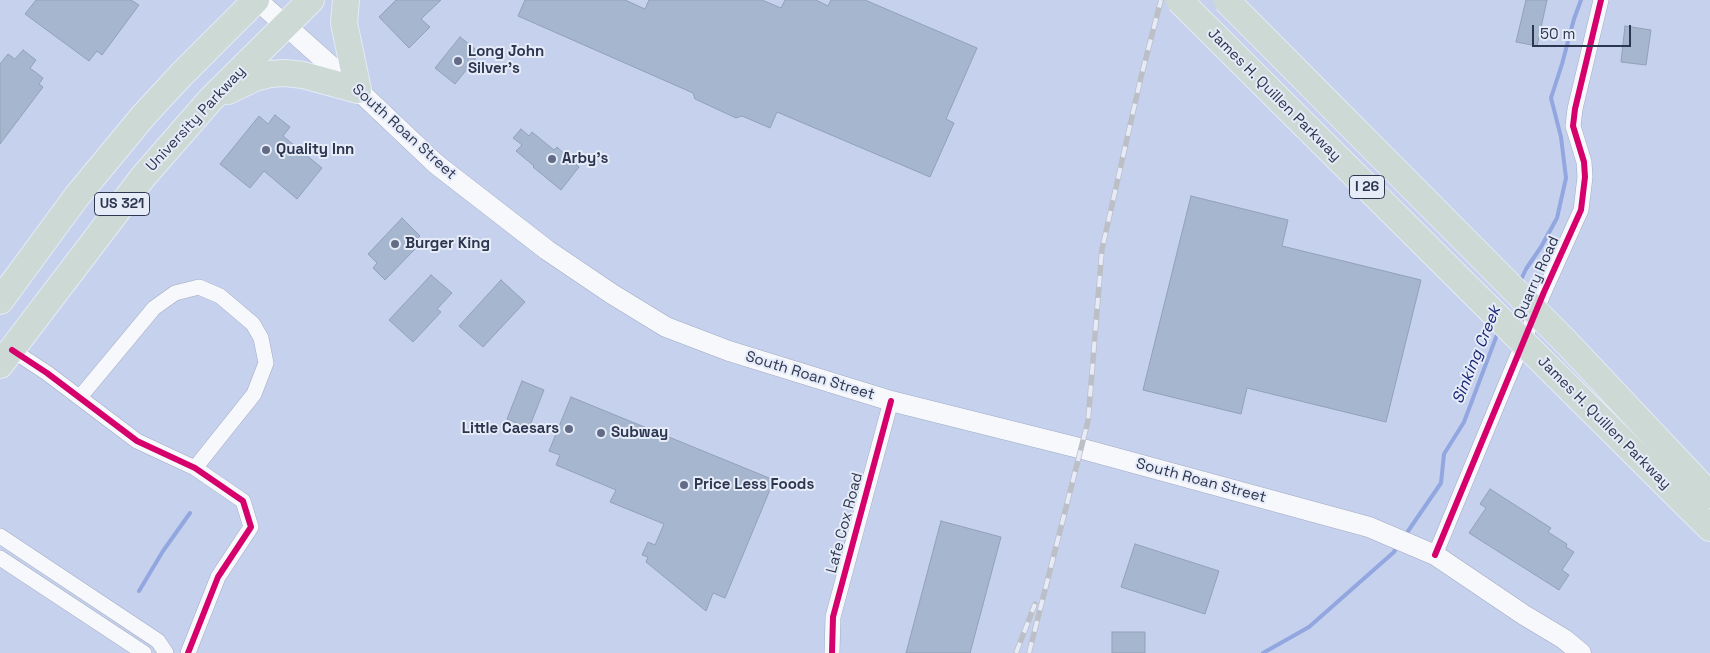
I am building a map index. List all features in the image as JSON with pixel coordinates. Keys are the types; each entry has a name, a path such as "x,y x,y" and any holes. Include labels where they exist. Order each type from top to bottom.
{"highway":[{"name":"US 321","path":"0,301 72,203 144,115 181,75 257,0"},
{"name":"University Parkway","path":"4,352 142,177 211,99 311,0"},
{"path":"211,99 255,78 285,73 303,75 358,90 344,23 346,0"},
{"name":"James H. Quillen Parkway","path":"1179,0 1710,528"},
{"name":"James H. Quillen Parkway","path":"1226,0 1565,341 1710,495"}],"main road":[{"name":"South Roan Street","path":"257,0 286,24 436,164 547,250 612,294 666,327 728,351 891,401 1078,448 1369,527 1427,552 1564,639 1581,653"}],"street":[{"name":"Quarry Road","path":"1427,552 1581,210 1585,177 1584,162 1573,126 1575,109 1601,0"},
{"path":"80,397 154,308 175,293 199,287 220,296 253,324 261,338 266,363 254,394 195,468"},
{"path":"4,352 80,397 137,441 195,468 243,501 251,528 218,577 188,653"},
{"name":"Lafe Cox Road","path":"832,653 833,616 891,401"},
{"path":"0,536 158,641 166,653"},
{"path":"0,558 144,653"}],"building":[{"path":"36,0 131,0 139,5 102,55 97,51 89,61 25,14"},
{"path":"396,0 441,0 421,19 430,27 409,48 379,17"},
{"path":"525,0 625,0 645,9 649,0 762,0 781,8 785,0 816,0 828,6 831,0 865,0 977,48 946,119 954,123 930,177 777,112 770,128 742,116 736,118 695,99 693,93 518,16"},
{"path":"1526,0 1547,0 1537,46 1516,42"},
{"path":"1625,26 1651,30 1646,65 1621,62"},
{"path":"460,37 480,53 455,84 435,68"},
{"path":"23,50 36,60 30,68 43,78 39,84 43,87 0,144 0,64 8,54 15,59"},
{"name":"Quality Inn","path":"275,115 290,127 283,136 322,168 297,199 264,171 250,188 220,164 259,116 268,124"},
{"path":"521,129 529,136 532,132 554,150 557,147 579,167 561,190 516,151 522,145 513,138"},
{"path":"1191,196 1288,220 1282,246 1421,280 1386,422 1247,388 1241,414 1143,390"},
{"path":"402,218 420,236 411,245 415,249 385,280 373,268 377,263 368,254"},
{"path":"431,275 452,293 437,309 441,312 413,342 389,320"},
{"path":"501,280 525,302 483,347 459,326"},
{"path":"522,381 544,390 529,428 507,419"},
{"path":"571,397 774,480 725,598 713,593 706,611 646,562 648,557 642,555 648,542 655,545 664,524 610,502 616,490 556,465 560,455 549,451"},
{"path":"1490,489 1551,528 1548,532 1567,544 1566,547 1574,552 1562,570 1569,575 1559,590 1469,533 1486,508 1480,504"},
{"path":"941,521 1001,537 970,653 906,653"},
{"path":"1135,544 1219,571 1205,614 1121,587"},
{"path":"1112,632 1145,632 1145,653 1112,653"}],"waterway":[{"name":"Sinking Creek","path":"1520,282 1557,218 1566,178 1561,137 1551,98 1581,0"},
{"name":"Sinking Creek","path":"1404,537 1441,483 1444,454 1464,422 1498,332"},
{"path":"139,591 163,551 190,513"},
{"name":"Sinking Creek","path":"1263,653 1309,627 1394,552 1397,546"}],"railway":[{"path":"1029,653 1088,421 1102,249 1141,77 1161,0"},
{"path":"1016,653 1035,604"}],"cycle path":[{"path":"1435,555 1544,292 1581,210 1585,177 1584,162 1573,126 1575,109 1601,0"},
{"path":"12,350 47,373 137,441 195,468 243,501 251,527 218,577 188,653"},
{"path":"832,653 833,617 891,401"}],"place":[{"name":"Long John Silver's","path":"458,61"},
{"name":"Quality Inn","path":"266,150"},
{"name":"Arby's","path":"552,159"},
{"name":"Burger King","path":"395,244"},
{"name":"Little Caesars","path":"569,429"},
{"name":"Subway","path":"601,433"},
{"name":"Price Less Foods","path":"684,485"}]}
